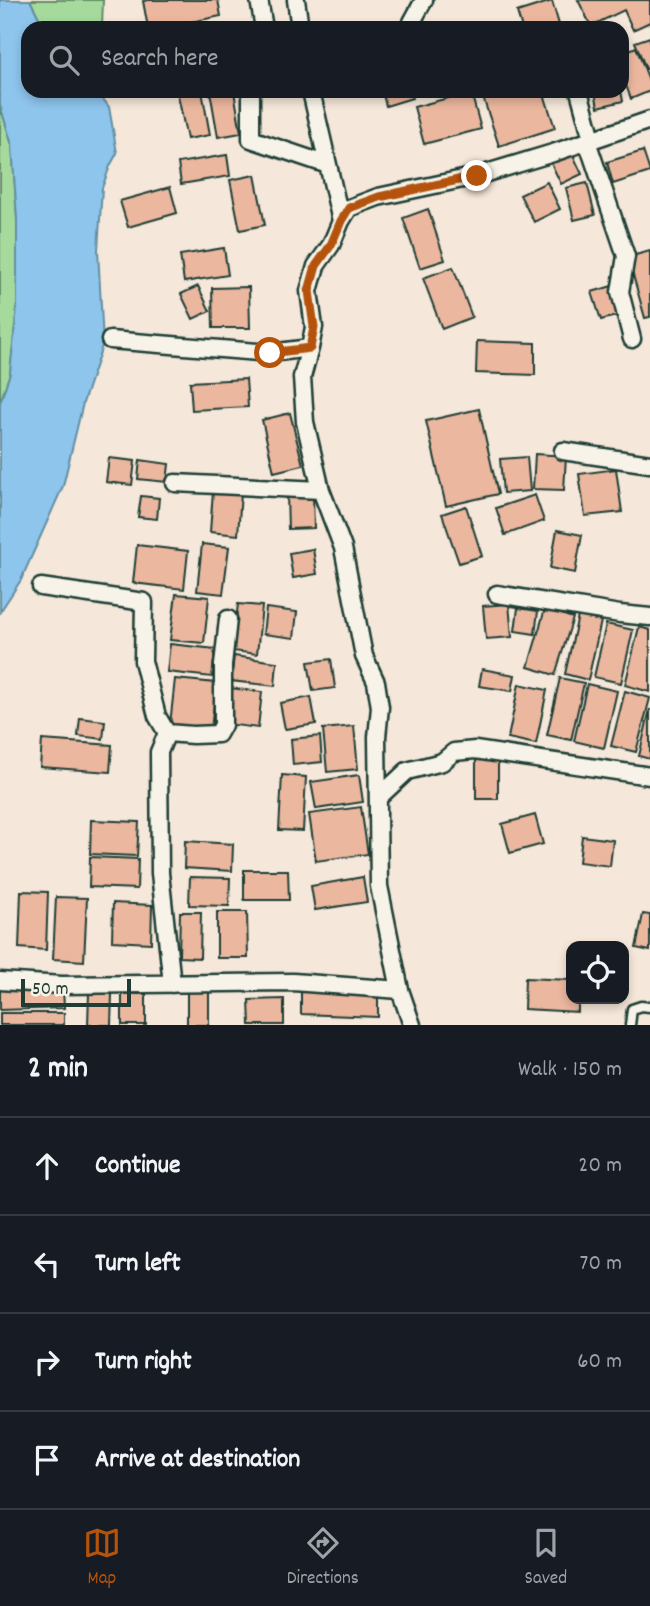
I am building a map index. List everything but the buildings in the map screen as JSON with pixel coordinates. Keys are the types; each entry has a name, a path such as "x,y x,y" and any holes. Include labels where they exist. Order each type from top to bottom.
{"street":[{"path":"259,0 263,21"},
{"path":"296,0 299,21"},
{"path":"413,21 424,0"},
{"path":"251,98 251,139 328,164"},
{"path":"313,98 341,221"},
{"path":"581,98 590,140 626,256 620,292 632,339"},
{"path":"412,1025 400,990 379,886 377,737 380,707 376,682 363,656 343,548 321,491 305,422 302,377 314,327 309,291 316,266 331,245 349,208 379,197 477,176 650,120"},
{"path":"110,340 270,353 310,348"},
{"path":"563,451 650,464"},
{"path":"175,483 321,491"},
{"path":"41,587 144,602 143,661 157,716 167,733"},
{"path":"497,594 650,617"},
{"path":"167,733 218,734 223,725 223,665 228,619"},
{"path":"167,733 159,752 160,873 173,984"},
{"path":"378,798 407,771 442,762 454,752 475,750 650,776"},
{"path":"0,981 62,985 293,982 400,990"}],"lane":[{"path":"629,1025 632,1009 650,1007"}],"green space":[{"path":"30,0 103,0 102,21 40,21"},
{"path":"0,105 12,145 17,219 17,307 10,373 0,403"}],"water":[{"path":"0,0 30,0 40,21 21,21 21,98 102,98 109,107 117,153 102,188 98,250 103,343 83,403 63,486 21,580 0,612 0,403 10,373 17,307 17,219 12,145 0,105"}],"route":[{"path":"270,353 310,348 314,327 309,291 316,266 331,245 349,208 379,197 477,176"}]}
